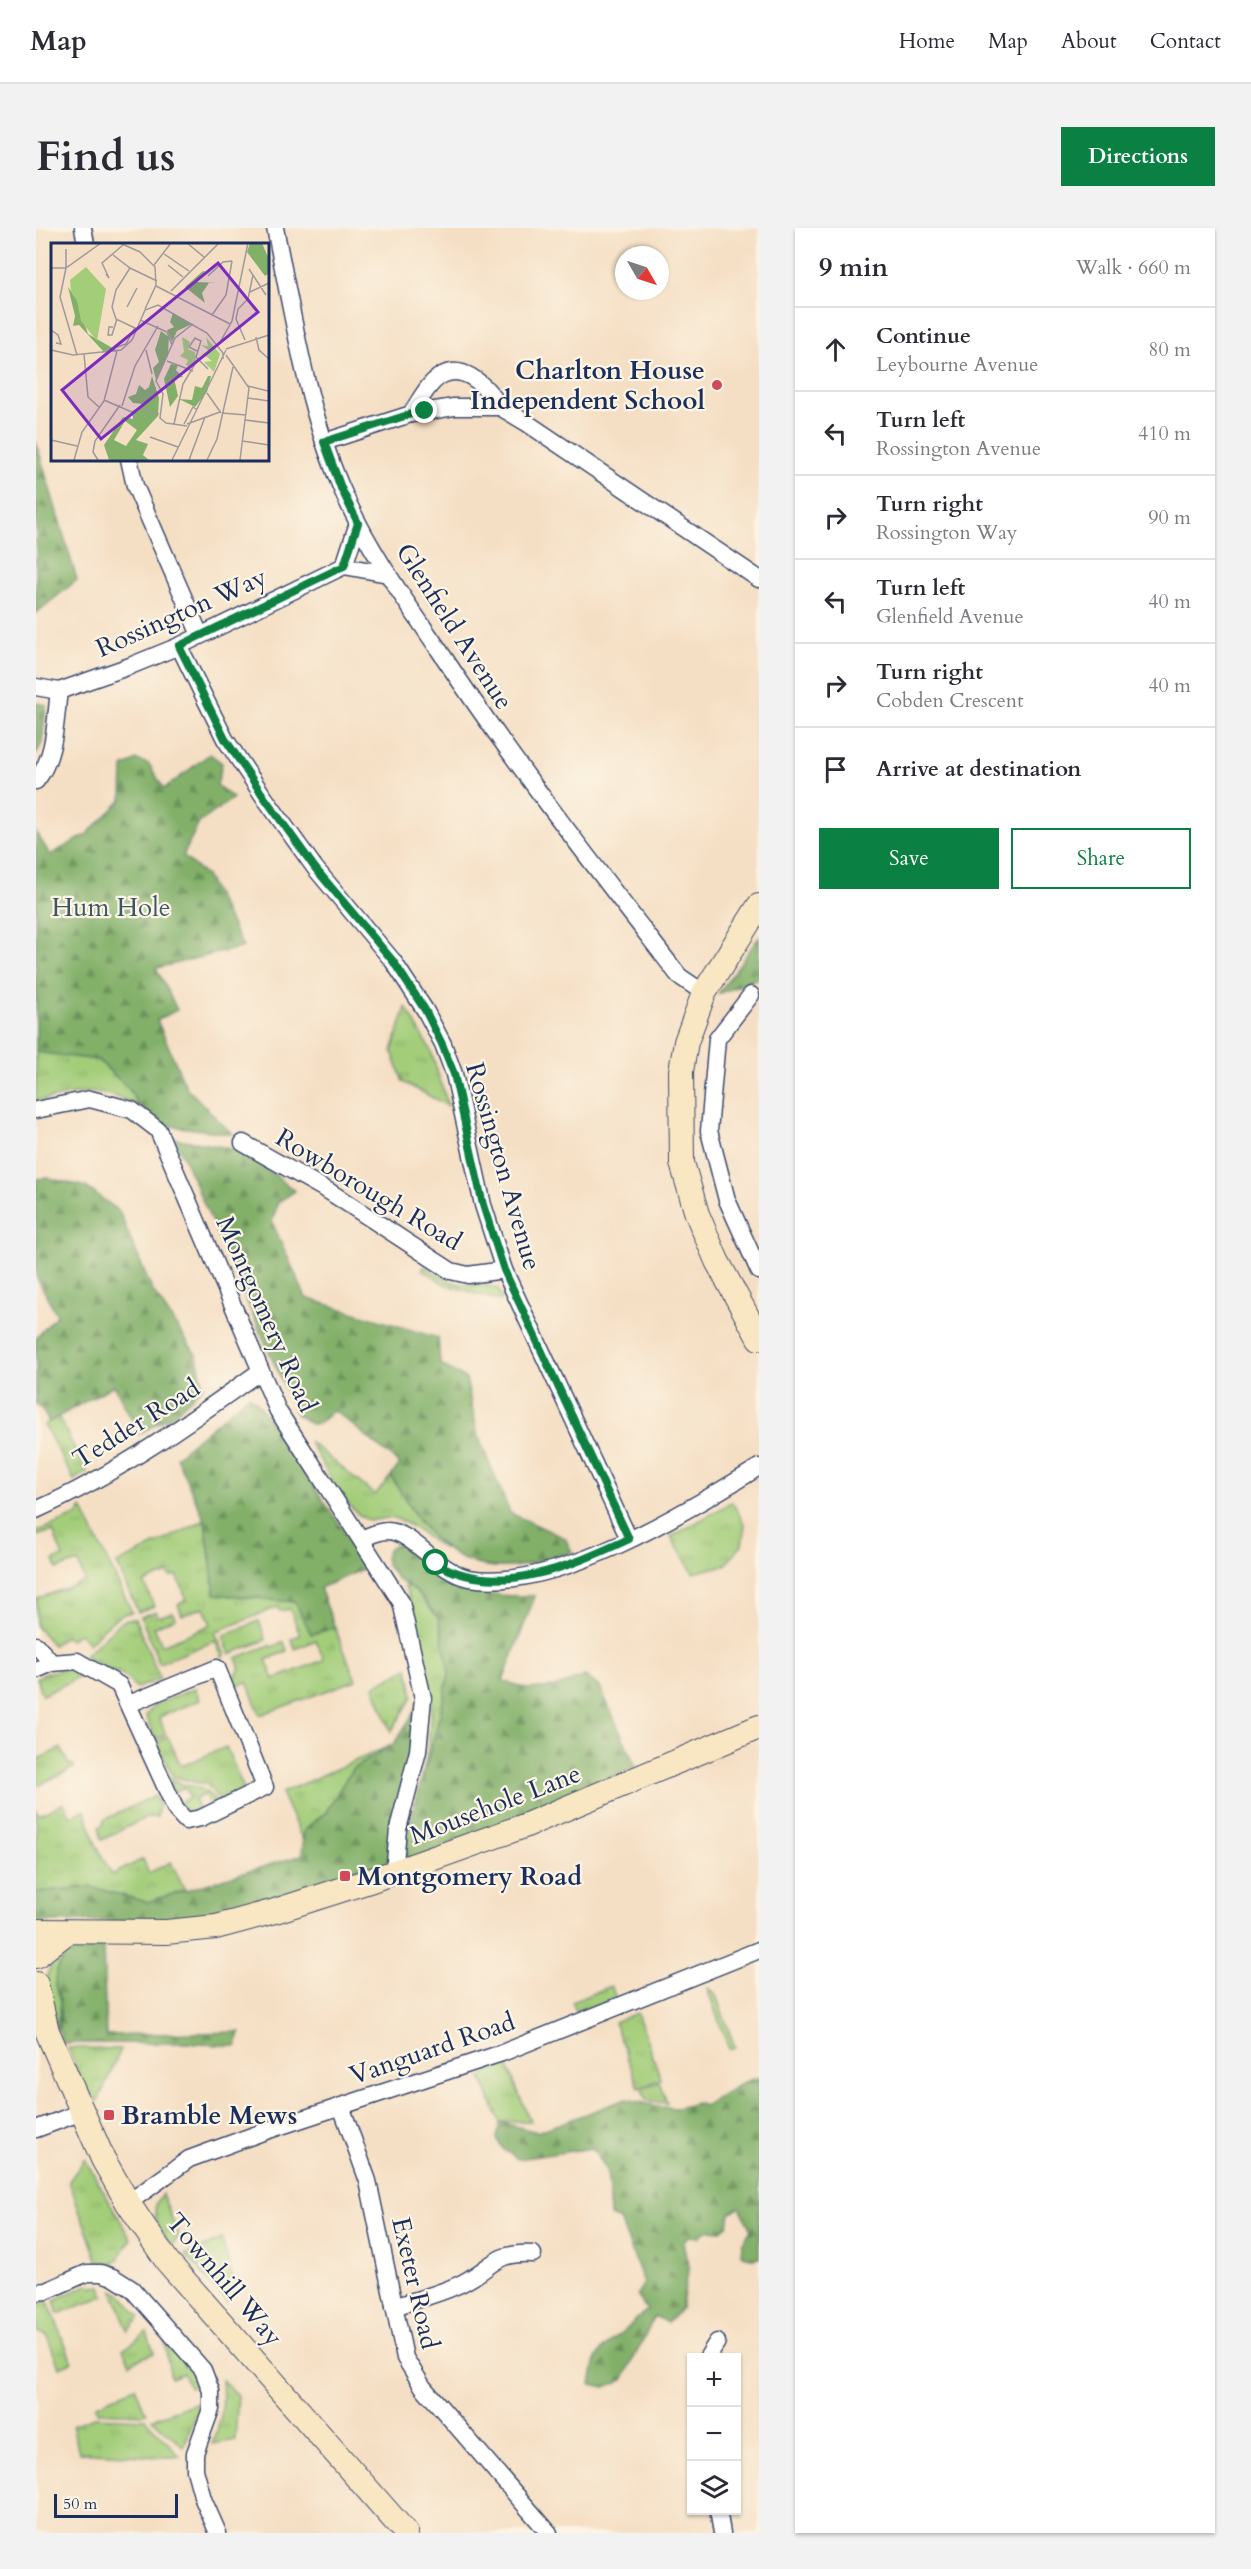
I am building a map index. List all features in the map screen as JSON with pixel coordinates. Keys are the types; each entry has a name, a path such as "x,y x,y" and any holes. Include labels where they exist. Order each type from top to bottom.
{"street":[{"path":"83,228 86,243"},
{"name":"Glenfield Avenue","path":"275,228 311,403 341,488 358,523 388,573 486,721 570,835 679,976 704,993"},
{"path":"411,414 432,383 441,375 469,374 489,390 500,407 528,423 759,579"},
{"path":"324,442 411,414 454,407 500,407"},
{"path":"129,460 135,486 200,635"},
{"path":"358,523 344,566 388,573"},
{"name":"Rossington Way","path":"59,691 179,646 344,566"},
{"name":"Rossington Avenue","path":"179,646 225,739 264,797 315,868 393,961 425,1010 454,1074 483,1205 504,1270 629,1539"},
{"path":"36,687 59,691 53,744 43,772 36,781"},
{"path":"758,1335 717,1260 697,1214 682,1163 681,1071 686,1042 704,993 759,906"},
{"path":"751,995 717,1039 709,1131 727,1200 759,1271"},
{"name":"Montgomery Road","path":"36,1110 90,1099 132,1110 158,1130 259,1372 278,1411 401,1602 423,1698 418,1751 398,1829 394,1873"},
{"name":"Rowborough Road","path":"243,1143 330,1192 451,1271 468,1275 504,1270"},
{"name":"Tedder Road","path":"36,1510 69,1495 166,1439 259,1372"},
{"path":"361,1539 388,1531 404,1536 436,1563 452,1572 469,1578 512,1580 586,1559 681,1512 759,1467"},
{"path":"36,1645 52,1663"},
{"path":"36,1670 52,1663 77,1661 119,1685 156,1770 176,1810 186,1821 201,1818 265,1787 217,1668 129,1704"},
{"name":"Mousehole Lane","path":"36,1931 166,1932 216,1927 275,1911 394,1873 558,1813 759,1727"},
{"path":"36,1956 67,1932"},
{"name":"Vanguard Road","path":"128,2203 189,2159 505,2052 759,1950"},
{"name":"Townhill Way","path":"36,1983 41,2026 103,2158 128,2203 167,2260 406,2533"},
{"name":"Exeter Road","path":"341,2106 368,2181 405,2358 414,2375 549,2533"},
{"path":"36,2129 82,2112"},
{"path":"394,2307 465,2282 498,2258 512,2253 534,2254"},
{"path":"36,2292 46,2291 87,2273 101,2273 113,2277 132,2289 196,2361 208,2379 211,2409 195,2453 195,2470 199,2488 218,2533"},
{"path":"710,2353 717,2342"},
{"path":"719,2515 722,2533"}],"green space":[{"path":"36,442 77,580 36,613"},
{"path":"36,703 46,705 42,743 36,755"},
{"name":"Hum Hole","path":"210,754 222,763 217,785 233,798 199,823 183,856 206,876 243,947 156,968 177,1010 157,1020 186,1087 232,1134 164,1125 139,1106 129,1089 98,1060 36,1052 36,832 50,855 86,835 122,800 123,767 137,760 149,764 164,789"},
{"path":"759,937 759,978 718,994"},
{"path":"406,1007 431,1051 448,1106 403,1082 392,1051"},
{"path":"36,1052 98,1060 129,1089 139,1106 112,1095 86,1092 36,1101"},
{"path":"173,1138 239,1150 256,1160 295,1191 278,1202 272,1222 306,1298 438,1338 440,1364 466,1379 478,1435 510,1513 565,1538 572,1552 510,1567 487,1566 451,1553 424,1527 391,1476 400,1464 334,1410 319,1423 311,1424 297,1415"},
{"path":"48,1178 86,1187 119,1211 152,1290 197,1356 203,1386 174,1414 139,1434 114,1385 49,1422 36,1404 36,1338 57,1315 36,1276 36,1179"},
{"path":"425,1266 455,1283 498,1289 502,1299 500,1301 444,1284 422,1269"},
{"path":"249,1395 257,1402 368,1567 320,1588 335,1628 311,1634 295,1602 215,1594 205,1520 176,1457"},
{"path":"58,1416 87,1472 74,1480 44,1425"},
{"path":"309,1441 375,1495 391,1476 418,1521 444,1549 399,1520 390,1518 369,1520 358,1514 342,1496"},
{"path":"732,1502 745,1525 742,1545 725,1565 693,1573 671,1537"},
{"path":"82,1508 132,1612 119,1616 89,1644 80,1633 70,1640 65,1636 53,1645 36,1626 36,1599 85,1581 78,1562 57,1569 54,1560 63,1557 53,1531 36,1536 36,1532 78,1515"},
{"path":"205,1520 215,1594 295,1602 311,1634 335,1628 356,1680 260,1715 247,1682 233,1687 233,1679 240,1669 236,1658 284,1642 287,1651 266,1660 274,1679 324,1660 316,1640 295,1649 291,1639 300,1635 290,1609 280,1611 278,1607 215,1632 225,1655 222,1657 215,1641 159,1663 141,1617 156,1611 159,1617 172,1612 176,1618 154,1627 162,1645 211,1625 204,1607 182,1615 178,1604 187,1600 177,1575 170,1577 168,1573 144,1583 154,1606 138,1612 117,1564"},
{"path":"398,1544 407,1549 428,1572 439,1580 465,1591 507,1596 535,1596 503,1681 528,1689 554,1687 585,1676 600,1687 636,1767 402,1864 408,1830 441,1711 449,1673 439,1619 417,1592 397,1579 387,1565 385,1557 389,1548"},
{"path":"404,1583 417,1592 439,1619 449,1673 418,1797 428,1749 432,1697"},
{"path":"127,1619 135,1619 160,1679 137,1688 119,1672 115,1673 84,1657 117,1625"},
{"path":"259,1621 266,1640 230,1654 223,1636"},
{"path":"71,1667 86,1674 43,1695 36,1678"},
{"path":"408,1668 413,1696 391,1732 374,1686"},
{"path":"195,1688 200,1700 159,1717 166,1735 156,1739 146,1716 153,1706"},
{"path":"417,1708 413,1750 388,1868 216,1920 36,1922 36,1892 91,1887 147,1902 302,1855 304,1830 326,1812 352,1769 394,1744"},
{"path":"168,1737 181,1766 226,1747 244,1789 219,1800 208,1785 175,1777 157,1742"},
{"path":"394,1744 352,1769 326,1812 304,1830 303,1841 281,1793"},
{"path":"61,1748 69,1765 73,1764 74,1768 36,1786 36,1760"},
{"path":"168,1776 174,1781 205,1791 216,1802 210,1805 204,1794 194,1800 199,1810 187,1812 179,1803 190,1798 185,1787 174,1792"},
{"path":"154,1796 159,1804 157,1817 147,1817 102,1840 99,1827 103,1825 104,1820"},
{"path":"64,1803 71,1816 85,1810 96,1845 112,1875 143,1859 149,1873 171,1862 185,1890 147,1902 91,1887 36,1892 36,1809 39,1815"},
{"path":"88,1944 103,1947 106,2035 240,2032 237,2046 183,2043 62,2043 59,2032 60,2001 55,1985 57,1969 69,1952"},
{"path":"76,1946 63,1960 55,1985 60,2002 57,2032 46,1980 47,1974 57,1959"},
{"path":"611,1986 616,1998 577,2014 572,2002"},
{"path":"707,1988 715,1993 735,2047 729,2049"},
{"path":"637,2013 661,2079 639,2088 614,2022"},
{"path":"68,2048 121,2049 98,2101 86,2090"},
{"path":"506,2062 530,2121 500,2122 481,2078 495,2066"},
{"path":"759,2077 759,2258 752,2259 741,2254 742,2244 751,2230 739,2207 730,2213 728,2225 721,2231 707,2230 699,2237 689,2236 683,2243 689,2267 681,2309 667,2323 655,2316 623,2380 605,2387 591,2384 596,2358 647,2310 637,2295 644,2283 620,2220 610,2216 607,2173 592,2148 518,2159 504,2150 497,2139 500,2122 537,2132 626,2099 661,2107 678,2108 696,2103 704,2106 742,2083"},
{"path":"659,2082 667,2103 646,2100 642,2089"},
{"path":"85,2159 131,2239 119,2258 112,2264 98,2262 69,2181"},
{"path":"162,2194 179,2236 171,2247 155,2215 157,2201"},
{"path":"222,2239 233,2279 228,2302 186,2255"},
{"path":"88,2285 101,2286 104,2296 58,2314 54,2300"},
{"path":"113,2290 121,2294 140,2317 128,2331"},
{"path":"48,2301 72,2362 59,2367 47,2336 36,2332 36,2303"},
{"path":"147,2332 154,2353 130,2363 123,2349"},
{"path":"164,2341 195,2375 198,2386 189,2388 183,2373 171,2378"},
{"path":"222,2380 238,2395 235,2440 212,2444 222,2413"},
{"path":"135,2387 146,2413 97,2412 95,2406"},
{"path":"200,2401 184,2447 152,2419"},
{"path":"94,2417 145,2419 181,2457 79,2452 72,2425"}],"place":[{"name":"Charlton House Independent School","path":"717,385"},
{"name":"Montgomery Road","path":"345,1876"},
{"name":"Bramble Mews","path":"109,2115"}],"route":[{"path":"425,411 324,442 341,488 358,523 344,566 179,646 225,739 264,797 315,868 393,961 425,1010 454,1074 483,1205 504,1270 629,1539 586,1559 512,1580 469,1578 436,1563"}]}
